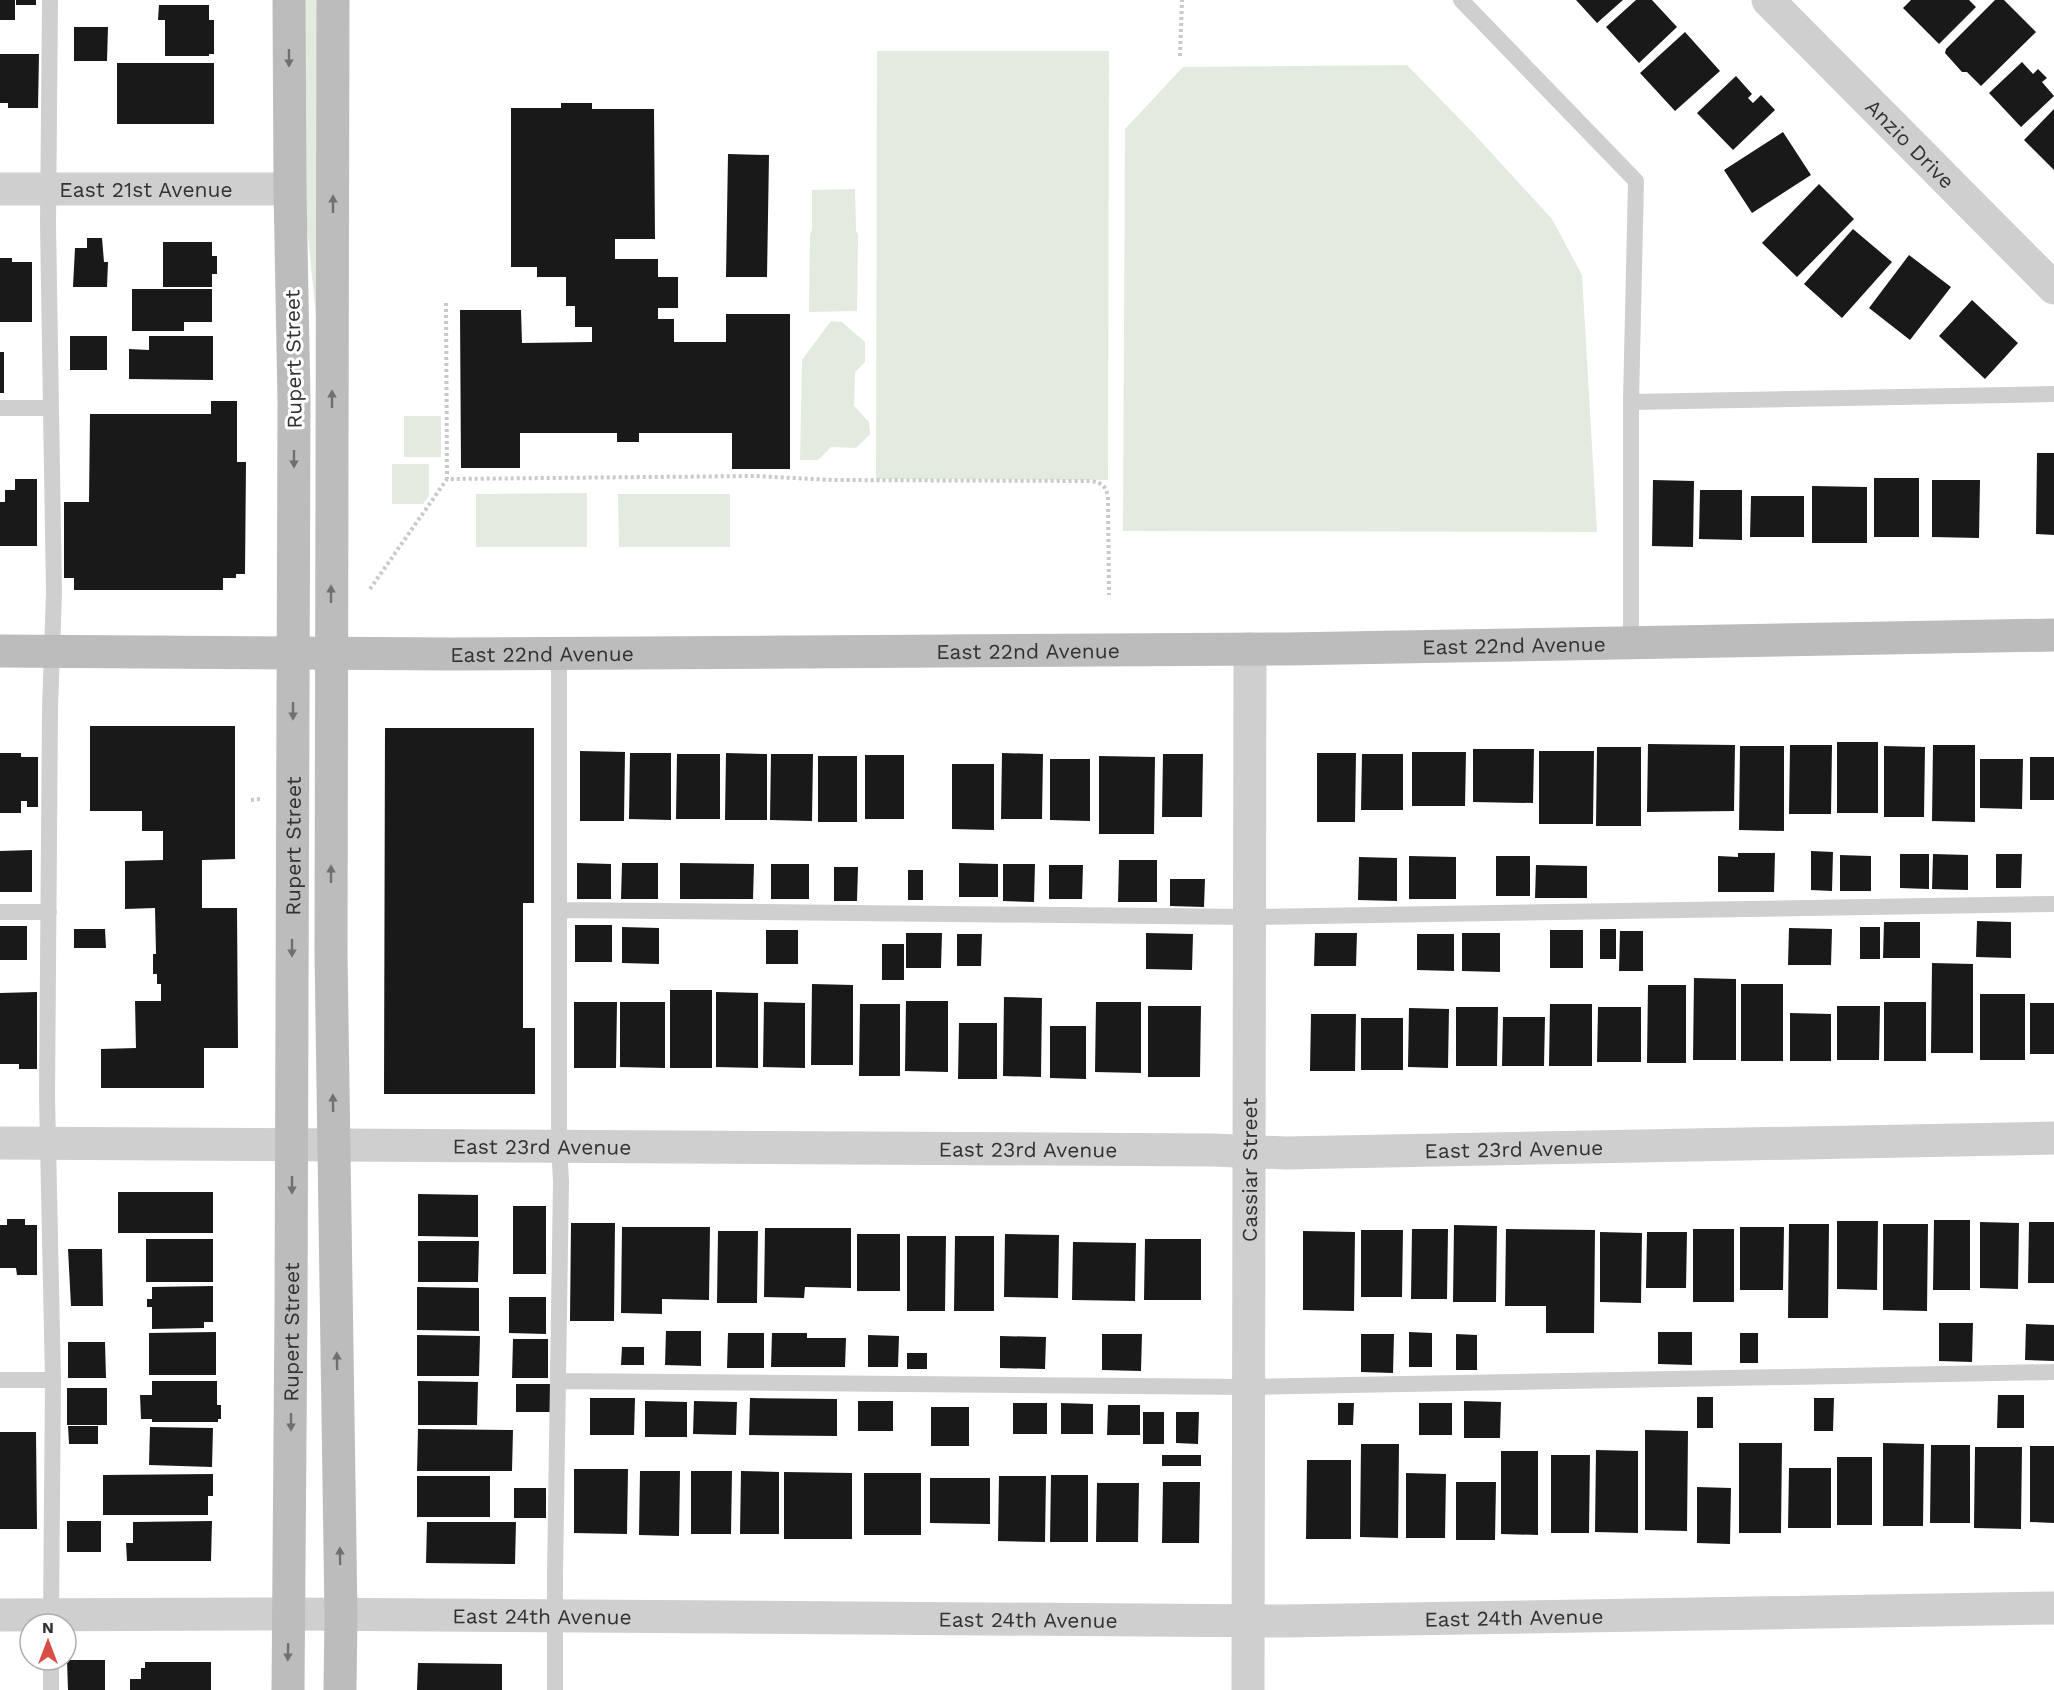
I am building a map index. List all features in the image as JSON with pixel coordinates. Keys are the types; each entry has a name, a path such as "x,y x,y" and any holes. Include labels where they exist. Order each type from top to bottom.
{"street":[{"name":"Rupert Street","path":"288,1690 294,653 294,401 289,0"},
{"name":"Rupert Street","path":"333,0 331,953 341,1615 340,1690"},
{"name":"Anzio Drive","path":"1768,0 2054,288"},
{"name":"East 21st Avenue","path":"0,189 290,189"},
{"name":"East 22nd Avenue","path":"0,651 331,653 1250,649 2054,635"},
{"name":"Cassiar Street","path":"1248,1690 1250,649"},
{"name":"East 23rd Avenue","path":"0,1143 1286,1153 2054,1138"},
{"name":"East 24th Avenue","path":"78,1619 289,1614 1249,1622 2054,1608"},
{"name":"East 24th Avenue","path":"0,1615 18,1617"}],"lane":[{"path":"50,0 48,189 54,592 51,651 48,1143 53,1380 51,1612"},
{"path":"1461,0 1636,181 1631,644"},
{"path":"1632,402 2054,394"},
{"path":"0,408 50,408"},
{"path":"555,1690 554,1616 561,1181 559,1146 560,652"},
{"path":"559,910 1251,917 2054,904"},
{"path":"0,912 49,912"},
{"path":"558,1381 1248,1387 2054,1372"},
{"path":"0,1380 53,1380"},
{"path":"51,1672 51,1690"}],"path":[{"path":"1180,56 1182,0"},
{"path":"370,589 447,479 446,303"},
{"path":"447,479 755,476 832,480 1091,481 1104,485 1108,497 1108,595"},
{"path":"251,800 264,799"}],"shaded area":[{"path":"301,0 319,0 319,347 307,226"},
{"path":"877,51 1109,51 1108,480 876,479"},
{"path":"1407,65 1552,219 1582,275 1597,532 1123,531 1125,129 1183,67"},
{"path":"855,189 858,234 857,311 809,312 812,190"},
{"path":"831,321 842,322 865,342 865,362 855,372 854,406 869,422 870,434 856,448 831,447 818,460 800,460 802,360"},
{"path":"404,416 441,416 441,457 404,457"},
{"path":"392,464 429,464 429,496 423,504 392,504"},
{"path":"587,493 587,547 476,547 476,494"},
{"path":"618,494 730,494 730,547 619,547"}],"building":[{"path":"0,0 15,0 15,20 0,20"},
{"path":"16,0 36,0 36,5 16,5"},
{"path":"1576,0 1623,0 1597,23"},
{"path":"1636,0 1652,0 1677,27 1639,63 1606,27"},
{"path":"1911,0 1969,0 1976,7 1939,44 1903,8"},
{"path":"1995,0 2004,0 2036,32 1981,86 1967,72 1962,72 1945,53 1946,49"},
{"path":"159,5 209,5 209,20 214,20 214,54 165,56 165,20 158,20"},
{"path":"74,27 108,27 107,61 74,61"},
{"path":"1685,32 1720,71 1675,111 1640,73"},
{"path":"0,54 39,54 38,108 8,108 8,103 0,103"},
{"path":"2022,62 2033,74 2038,69 2047,78 2042,82 2054,96 2021,127 1989,93"},
{"path":"117,63 214,63 214,124 117,124"},
{"path":"1736,76 1752,94 1748,98 1753,103 1761,95 1775,110 1733,150 1697,113"},
{"path":"561,103 592,103 592,109 654,109 655,239 615,239 615,259 658,259 658,277 678,277 678,308 658,308 658,319 674,319 674,342 726,342 726,314 790,314 790,469 732,469 732,433 639,433 639,442 617,442 617,433 520,433 520,468 461,468 460,310 521,310 522,343 592,342 592,327 575,327 575,306 566,306 566,277 537,277 537,267 511,267 511,108 561,108"},
{"path":"2054,109 2054,170 2024,140"},
{"path":"1783,132 1811,175 1752,213 1724,170"},
{"path":"728,154 769,155 767,277 726,277"},
{"path":"1819,184 1854,219 1797,277 1762,243"},
{"path":"1853,229 1892,262 1842,318 1804,284"},
{"path":"87,238 102,238 104,262 108,262 107,287 73,287 75,248 87,248"},
{"path":"163,242 212,242 212,256 217,256 217,274 212,274 212,287 163,287"},
{"path":"1909,255 1951,287 1910,340 1869,308"},
{"path":"0,258 12,258 12,262 32,262 32,322 0,322"},
{"path":"132,289 212,289 212,322 184,322 184,331 132,331"},
{"path":"1972,300 2018,343 1985,379 1939,336"},
{"path":"70,336 107,336 107,370 70,370"},
{"path":"149,336 213,336 213,380 129,379 129,349 149,350"},
{"path":"0,352 4,352 4,393 0,393"},
{"path":"211,401 237,401 237,462 246,462 245,574 236,574 236,578 223,578 223,590 74,590 74,578 64,578 64,502 89,502 90,414 211,414"},
{"path":"2037,453 2054,453 2054,535 2036,534"},
{"path":"1874,478 1919,478 1919,537 1874,537"},
{"path":"15,479 37,479 37,546 0,546 0,502 5,502 5,490 15,490"},
{"path":"1653,480 1694,481 1693,547 1652,546"},
{"path":"1932,480 1980,480 1979,538 1932,537"},
{"path":"1812,486 1867,487 1867,543 1812,543"},
{"path":"1700,490 1742,490 1742,540 1699,539"},
{"path":"1751,496 1804,496 1804,537 1750,537"},
{"path":"90,726 235,726 235,859 202,860 202,908 237,908 238,1048 204,1048 204,1088 101,1088 101,1049 136,1048 135,1001 161,1001 161,984 157,984 157,974 153,974 153,954 156,954 155,908 125,909 125,861 163,860 163,831 142,831 142,811 90,811"},
{"path":"385,728 534,728 534,903 523,903 523,1028 535,1028 535,1094 384,1094"},
{"path":"1837,742 1878,742 1878,813 1837,813"},
{"path":"1648,744 1735,745 1734,811 1647,812"},
{"path":"1790,745 1832,745 1831,814 1789,814"},
{"path":"1933,745 1975,745 1975,822 1932,821"},
{"path":"1740,746 1784,746 1784,831 1739,830"},
{"path":"1884,746 1925,747 1924,817 1884,817"},
{"path":"1597,747 1641,747 1641,826 1596,826"},
{"path":"1473,749 1534,749 1533,803 1473,802"},
{"path":"580,751 625,752 624,821 580,821"},
{"path":"1539,751 1594,751 1593,824 1539,824"},
{"path":"1412,752 1466,752 1465,806 1412,806"},
{"path":"0,753 21,753 21,757 38,757 38,807 27,807 27,801 21,801 21,813 0,813"},
{"path":"630,753 671,753 671,820 629,819"},
{"path":"726,753 767,754 767,820 725,820"},
{"path":"1002,753 1043,754 1042,819 1001,819"},
{"path":"1317,753 1356,753 1355,822 1317,822"},
{"path":"677,754 720,754 720,819 676,819"},
{"path":"771,754 813,754 812,821 770,820"},
{"path":"1163,754 1203,754 1202,817 1162,817"},
{"path":"1362,754 1403,754 1403,810 1361,810"},
{"path":"865,755 904,755 904,819 865,819"},
{"path":"818,756 857,756 857,822 818,822"},
{"path":"1099,756 1155,757 1154,834 1099,834"},
{"path":"2030,757 2054,757 2054,800 2030,800"},
{"path":"1050,759 1090,759 1090,821 1050,820"},
{"path":"1980,759 2023,759 2022,809 1980,808"},
{"path":"952,764 994,764 994,830 952,829"},
{"path":"32,850 32,892 0,892 0,851"},
{"path":"1811,851 1833,852 1832,891 1811,890"},
{"path":"1738,853 1775,853 1774,892 1718,892 1718,856 1738,857"},
{"path":"1900,854 1929,854 1929,889 1900,888"},
{"path":"1933,854 1968,855 1968,890 1932,889"},
{"path":"1996,854 2022,854 2021,888 1996,888"},
{"path":"1840,855 1871,856 1871,891 1840,891"},
{"path":"1409,856 1456,857 1456,899 1409,899"},
{"path":"1496,856 1530,856 1530,896 1496,896"},
{"path":"1359,857 1397,858 1397,901 1358,900"},
{"path":"1119,860 1157,860 1157,902 1118,902"},
{"path":"577,863 611,864 611,899 577,899"},
{"path":"622,863 658,863 658,899 621,899"},
{"path":"680,863 754,864 753,899 680,899"},
{"path":"959,863 998,864 998,897 959,897"},
{"path":"771,864 809,864 809,899 771,899"},
{"path":"1003,864 1035,864 1034,902 1003,901"},
{"path":"1049,865 1083,865 1082,899 1049,899"},
{"path":"1536,865 1587,866 1587,898 1535,898"},
{"path":"834,867 858,867 857,901 834,901"},
{"path":"908,870 923,870 923,900 908,900"},
{"path":"1170,879 1205,879 1204,907 1170,906"},
{"path":"1977,921 2011,922 2011,958 1976,957"},
{"path":"1884,922 1920,922 1920,958 1883,958"},
{"path":"575,925 612,925 612,962 575,962"},
{"path":"0,926 27,926 27,960 0,960"},
{"path":"622,927 659,928 659,964 622,963"},
{"path":"1860,927 1880,927 1880,959 1860,959"},
{"path":"1789,928 1832,929 1831,965 1788,965"},
{"path":"74,929 105,929 106,948 74,948"},
{"path":"1600,929 1616,929 1616,959 1600,959"},
{"path":"766,930 798,930 798,964 766,964"},
{"path":"1550,930 1583,930 1583,968 1550,968"},
{"path":"1620,931 1643,931 1643,971 1619,971"},
{"path":"906,933 942,933 941,968 906,968"},
{"path":"1146,933 1193,934 1192,970 1146,969"},
{"path":"1315,933 1357,933 1356,966 1314,966"},
{"path":"1462,933 1500,933 1500,972 1462,971"},
{"path":"957,934 982,934 981,966 957,966"},
{"path":"1417,934 1454,934 1454,971 1417,970"},
{"path":"882,944 904,944 904,980 882,980"},
{"path":"1932,963 1973,964 1973,1053 1931,1053"},
{"path":"1694,978 1736,979 1736,1060 1693,1060"},
{"path":"812,984 853,985 853,1065 811,1065"},
{"path":"1741,984 1783,984 1783,1061 1741,1061"},
{"path":"1648,985 1686,985 1686,1063 1647,1063"},
{"path":"670,990 712,990 712,1068 670,1068"},
{"path":"37,992 37,1069 19,1069 19,1064 0,1064 0,993"},
{"path":"716,992 758,993 758,1068 716,1067"},
{"path":"1980,994 2025,994 2025,1060 1980,1060"},
{"path":"1004,997 1042,998 1041,1077 1003,1076"},
{"path":"906,1001 948,1001 948,1072 905,1071"},
{"path":"574,1002 617,1002 616,1068 574,1068"},
{"path":"620,1002 665,1002 665,1068 620,1067"},
{"path":"764,1002 805,1003 805,1068 763,1067"},
{"path":"1096,1002 1141,1002 1141,1073 1095,1072"},
{"path":"1884,1002 1926,1002 1926,1061 1884,1061"},
{"path":"2030,1003 2054,1003 2054,1054 2030,1054"},
{"path":"860,1004 900,1004 900,1076 859,1076"},
{"path":"1550,1004 1592,1004 1592,1066 1549,1066"},
{"path":"1148,1006 1201,1006 1200,1077 1148,1077"},
{"path":"1837,1006 1880,1006 1879,1060 1837,1060"},
{"path":"1456,1007 1498,1007 1497,1066 1456,1066"},
{"path":"1598,1007 1641,1007 1641,1062 1597,1062"},
{"path":"1409,1008 1449,1009 1448,1068 1408,1067"},
{"path":"1790,1013 1831,1014 1831,1061 1790,1061"},
{"path":"1311,1014 1356,1014 1355,1071 1310,1071"},
{"path":"1503,1017 1545,1017 1544,1066 1502,1066"},
{"path":"1361,1018 1403,1018 1403,1070 1361,1070"},
{"path":"959,1023 997,1023 997,1079 958,1079"},
{"path":"1050,1026 1086,1026 1086,1079 1050,1078"},
{"path":"118,1192 213,1192 213,1233 118,1233"},
{"path":"418,1194 478,1195 478,1237 418,1236"},
{"path":"513,1206 546,1206 546,1274 513,1274"},
{"path":"7,1219 25,1219 25,1225 37,1225 37,1275 17,1275 16,1268 0,1268 0,1225 7,1225"},
{"path":"1934,1220 1970,1220 1970,1290 1933,1290"},
{"path":"1837,1221 1878,1221 1877,1290 1837,1289"},
{"path":"1980,1222 2019,1223 2018,1289 1980,1288"},
{"path":"2029,1222 2054,1222 2054,1283 2028,1283"},
{"path":"571,1223 615,1223 614,1321 570,1321"},
{"path":"1789,1224 1829,1224 1828,1318 1788,1318"},
{"path":"1883,1224 1928,1224 1927,1311 1883,1310"},
{"path":"1454,1225 1497,1226 1496,1302 1453,1302"},
{"path":"622,1227 710,1227 709,1300 662,1299 662,1314 621,1313"},
{"path":"1740,1227 1784,1227 1783,1290 1740,1290"},
{"path":"765,1228 851,1228 851,1288 805,1287 804,1298 764,1297"},
{"path":"1412,1229 1448,1229 1447,1299 1411,1299"},
{"path":"1506,1229 1595,1230 1594,1333 1546,1333 1546,1306 1505,1306"},
{"path":"1693,1229 1734,1229 1734,1302 1693,1302"},
{"path":"1361,1230 1403,1230 1402,1297 1361,1297"},
{"path":"718,1231 758,1231 757,1303 717,1303"},
{"path":"1303,1231 1355,1232 1354,1311 1303,1310"},
{"path":"1600,1232 1642,1233 1641,1303 1600,1302"},
{"path":"1647,1232 1687,1232 1686,1288 1646,1288"},
{"path":"857,1234 900,1234 900,1291 857,1291"},
{"path":"1005,1234 1059,1235 1058,1298 1004,1297"},
{"path":"907,1236 946,1236 945,1311 907,1311"},
{"path":"955,1236 994,1236 994,1311 954,1311"},
{"path":"146,1239 213,1239 213,1282 146,1282"},
{"path":"1145,1239 1201,1239 1201,1300 1144,1300"},
{"path":"418,1241 479,1241 478,1282 418,1282"},
{"path":"1073,1242 1136,1243 1135,1301 1072,1300"},
{"path":"68,1249 102,1249 103,1306 71,1306"},
{"path":"213,1286 213,1322 204,1322 204,1328 152,1329 152,1307 147,1307 147,1299 152,1299 152,1287"},
{"path":"417,1287 479,1288 479,1331 417,1330"},
{"path":"509,1297 546,1297 546,1334 509,1333"},
{"path":"1939,1323 1973,1323 1972,1362 1939,1361"},
{"path":"2026,1324 2054,1325 2054,1361 2025,1360"},
{"path":"666,1331 701,1331 701,1366 665,1365"},
{"path":"216,1332 216,1375 149,1375 149,1333"},
{"path":"1409,1332 1432,1333 1432,1367 1409,1367"},
{"path":"1658,1332 1692,1332 1692,1365 1658,1364"},
{"path":"728,1333 764,1333 764,1368 727,1368"},
{"path":"772,1333 807,1333 807,1338 846,1338 845,1367 771,1367"},
{"path":"1740,1333 1758,1333 1758,1363 1740,1363"},
{"path":"1102,1334 1142,1334 1141,1371 1102,1370"},
{"path":"1361,1334 1394,1334 1393,1373 1361,1372"},
{"path":"1456,1334 1477,1335 1477,1370 1456,1370"},
{"path":"417,1335 480,1336 479,1376 417,1376"},
{"path":"868,1335 899,1336 898,1367 868,1367"},
{"path":"1000,1336 1046,1337 1045,1369 1000,1368"},
{"path":"513,1339 548,1339 548,1378 512,1378"},
{"path":"68,1342 105,1342 106,1378 68,1378"},
{"path":"622,1347 644,1347 644,1365 621,1365"},
{"path":"907,1353 927,1353 927,1369 907,1369"},
{"path":"152,1381 217,1381 217,1405 221,1405 221,1419 218,1419 218,1422 152,1422 152,1419 141,1419 140,1395 152,1395"},
{"path":"418,1381 478,1382 477,1425 418,1425"},
{"path":"516,1384 550,1384 550,1412 516,1412"},
{"path":"67,1388 107,1388 107,1425 67,1425"},
{"path":"1998,1395 2024,1395 2024,1428 1997,1428"},
{"path":"1697,1397 1713,1397 1713,1428 1697,1428"},
{"path":"590,1398 635,1398 634,1435 590,1435"},
{"path":"750,1398 837,1399 837,1436 749,1435"},
{"path":"1814,1398 1834,1398 1833,1431 1814,1431"},
{"path":"645,1401 687,1402 687,1437 645,1437"},
{"path":"694,1401 737,1402 736,1435 693,1434"},
{"path":"858,1401 893,1401 893,1431 858,1431"},
{"path":"1464,1401 1501,1402 1500,1438 1464,1438"},
{"path":"1013,1403 1047,1403 1047,1434 1013,1434"},
{"path":"1061,1403 1093,1404 1093,1434 1061,1434"},
{"path":"1338,1403 1354,1403 1353,1425 1338,1425"},
{"path":"1419,1403 1452,1403 1452,1435 1419,1435"},
{"path":"1108,1405 1140,1405 1140,1435 1107,1435"},
{"path":"931,1407 969,1407 969,1446 931,1446"},
{"path":"1143,1412 1164,1412 1164,1444 1143,1444"},
{"path":"1176,1412 1199,1412 1198,1444 1176,1443"},
{"path":"68,1426 98,1426 98,1444 69,1444"},
{"path":"150,1427 213,1428 212,1467 149,1465"},
{"path":"418,1429 513,1430 512,1471 417,1471"},
{"path":"1645,1430 1688,1431 1687,1531 1645,1530"},
{"path":"0,1432 36,1432 37,1529 0,1529"},
{"path":"1739,1443 1782,1443 1781,1533 1739,1533"},
{"path":"1883,1443 1924,1444 1923,1526 1883,1526"},
{"path":"1361,1444 1399,1444 1398,1538 1360,1537"},
{"path":"1931,1445 1970,1445 1970,1523 1930,1523"},
{"path":"2030,1446 2054,1446 2054,1523 2030,1522"},
{"path":"1975,1447 2022,1447 2021,1529 1974,1528"},
{"path":"1596,1450 1638,1451 1638,1533 1595,1532"},
{"path":"1501,1451 1538,1451 1538,1535 1501,1534"},
{"path":"1162,1455 1201,1455 1201,1466 1162,1466"},
{"path":"1551,1455 1590,1455 1589,1533 1551,1533"},
{"path":"1837,1457 1872,1457 1872,1525 1837,1525"},
{"path":"1307,1460 1351,1460 1351,1539 1306,1539"},
{"path":"1789,1468 1831,1468 1831,1528 1788,1528"},
{"path":"574,1469 628,1469 627,1534 574,1533"},
{"path":"640,1471 680,1471 679,1536 639,1535"},
{"path":"691,1471 732,1471 731,1534 691,1534"},
{"path":"741,1471 779,1472 779,1534 740,1534"},
{"path":"784,1472 852,1473 852,1539 784,1539"},
{"path":"864,1473 921,1473 921,1535 864,1535"},
{"path":"1406,1473 1446,1474 1445,1538 1406,1538"},
{"path":"213,1474 213,1496 208,1496 208,1515 103,1515 103,1475"},
{"path":"1051,1475 1088,1475 1088,1542 1050,1542"},
{"path":"417,1476 490,1476 490,1517 417,1517"},
{"path":"999,1476 1046,1476 1045,1542 998,1541"},
{"path":"930,1478 990,1478 990,1524 930,1523"},
{"path":"1163,1482 1200,1482 1199,1543 1162,1543"},
{"path":"1456,1482 1496,1482 1495,1540 1456,1540"},
{"path":"1097,1483 1139,1483 1138,1542 1096,1542"},
{"path":"1697,1487 1731,1488 1730,1544 1697,1543"},
{"path":"514,1488 546,1488 546,1518 514,1518"},
{"path":"67,1521 101,1521 101,1552 67,1552"},
{"path":"212,1521 211,1561 127,1561 126,1543 133,1543 133,1522"},
{"path":"427,1522 516,1522 515,1564 426,1563"},
{"path":"78,1660 105,1660 105,1690 68,1690 67,1672 78,1672"},
{"path":"145,1662 211,1662 211,1690 130,1690 130,1679 141,1679 141,1668 145,1668"},
{"path":"418,1663 502,1664 502,1690 417,1690"}]}
